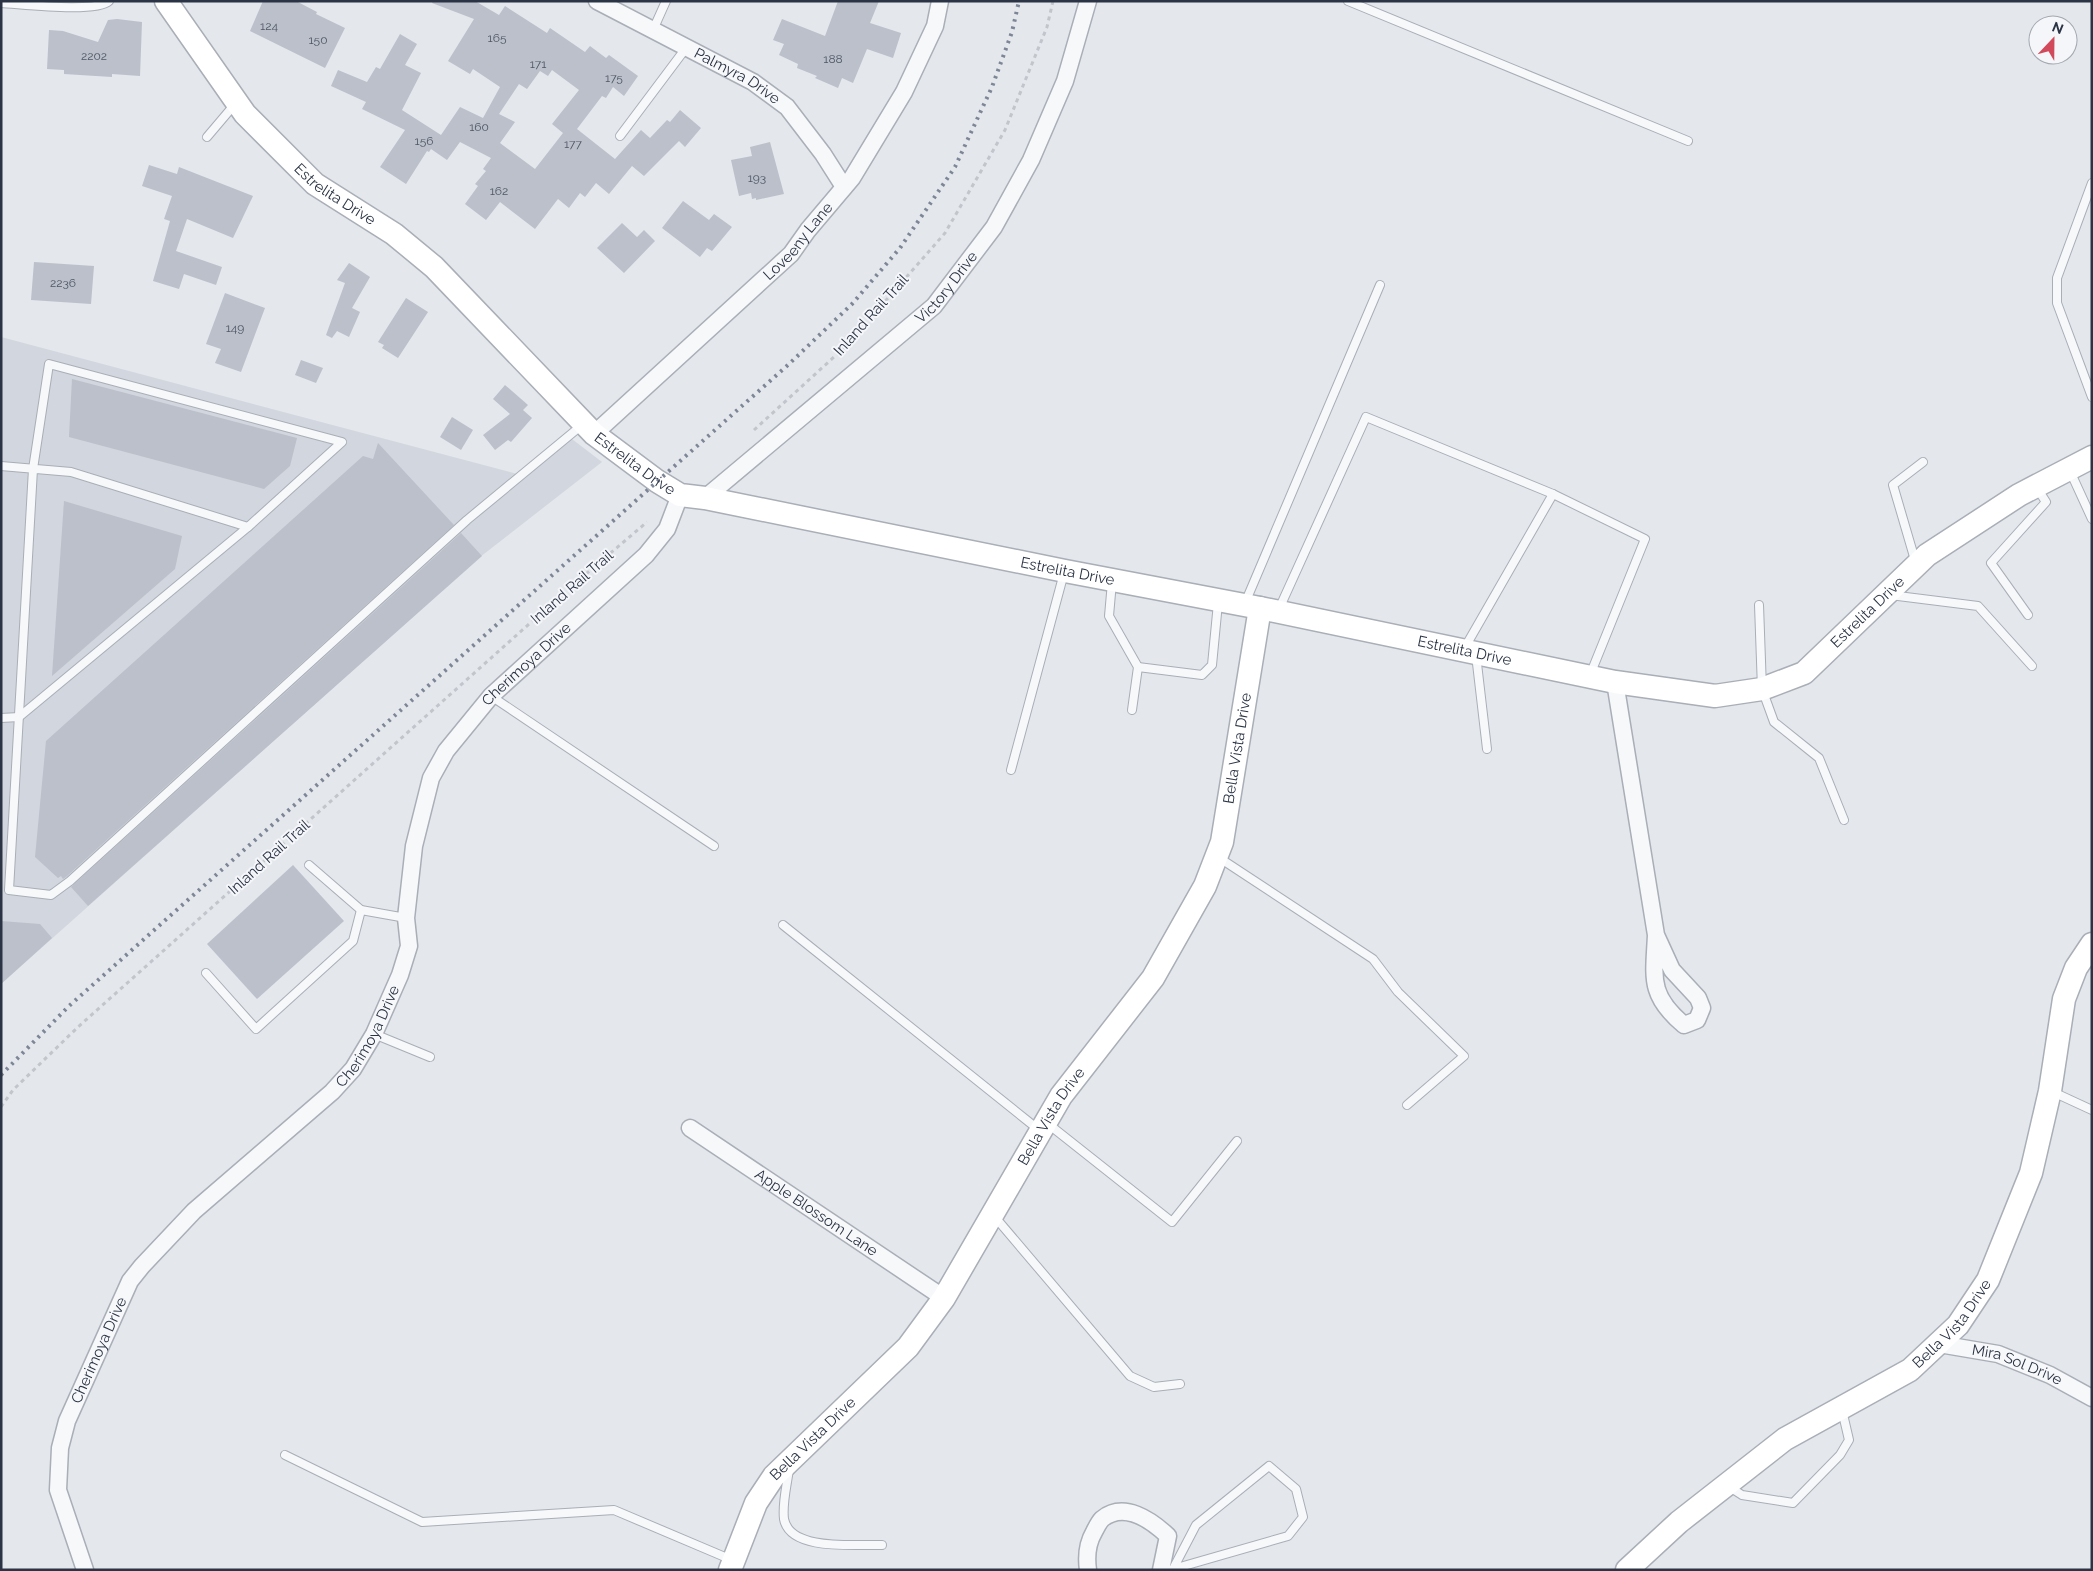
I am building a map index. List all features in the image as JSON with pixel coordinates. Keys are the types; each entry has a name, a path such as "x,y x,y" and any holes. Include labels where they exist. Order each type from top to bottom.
{"street":[{"name":"Estrelita Drive","path":"166,1 245,114 315,184 394,234 434,267 589,429 657,481 680,495 704,498 1065,571 1261,608 1615,682 1715,696 1762,689 1804,673 1927,555 2019,495 2092,457"},
{"name":"Palmyra Drive","path":"597,1 753,82 787,107 823,154 844,187"},
{"name":"Loveeny Lane","path":"589,429 791,254 808,230 852,178 904,92 935,26 940,1"},
{"name":"Victory Drive","path":"704,498 934,306 994,228 1031,160 1065,81 1088,1"},
{"name":"Cherimoya Drive","path":"86,1570 58,1490 60,1448 67,1421 130,1281 194,1211 332,1092 353,1069 374,1034 400,975 408,946 406,918 414,846 431,778 459,733 491,696 646,555 667,529 680,495"},
{"name":"Bella Vista Drive","path":"731,1565 756,1503 774,1476 908,1347 944,1298 1061,1096 1153,978 1204,886 1222,842 1261,608"},
{"path":"1615,682 1656,935 1654,982 1660,998 1668,1011 1684,1025 1697,1020 1702,1008 1698,998 1672,970 1656,935"},
{"name":"Bella Vista Drive","path":"1628,1570 1679,1522 1785,1439 1910,1370 1958,1325 1988,1280 2031,1174 2050,1091 2064,999 2076,968 2092,944"},
{"name":"Apple Blossom Lane","path":"690,1128 944,1298"},
{"name":"Mira Sol Drive","path":"1939,1344 1998,1354 2050,1375 2092,1398"},
{"path":"1088,1570 1088,1544 1102,1520 1118,1511 1133,1513 1155,1524 1168,1536 1160,1570"}],"lane":[{"path":"1,3 83,8 104,6 109,1"},
{"path":"653,30 666,1"},
{"path":"1348,1 1688,141"},
{"path":"620,136 686,48"},
{"path":"206,137 237,102"},
{"path":"2092,183 2057,278 2057,303 2092,397"},
{"path":"1261,608 1380,285"},
{"path":"1,718 18,717 248,527 342,442 49,364 33,469 18,717 5,889 51,895 70,882 467,520 589,429"},
{"path":"1261,608 1366,417 1553,494 1645,539 1590,677"},
{"path":"1917,565 1893,485 1923,462"},
{"path":"1,466 71,472 248,527"},
{"path":"2069,469 2092,519"},
{"path":"2028,614 1991,563 2046,502 2036,486"},
{"path":"1487,749 1470,652 1553,494"},
{"path":"1011,770 1065,571"},
{"path":"1112,580 1109,616 1138,667 1132,710"},
{"path":"1886,595 1978,606 2032,666"},
{"path":"1138,667 1202,675 1212,665 1218,600"},
{"path":"1759,605 1762,689 1774,722 1819,758 1844,820"},
{"path":"491,696 714,846"},
{"path":"1216,856 1373,959 1398,992 1464,1056 1407,1105"},
{"path":"309,865 361,910 406,918"},
{"path":"206,973 256,1029 353,941 361,910"},
{"path":"783,925 1043,1127 1172,1222 1237,1141"},
{"path":"374,1034 430,1057"},
{"path":"2050,1091 2092,1110"},
{"path":"992,1214 1130,1376 1154,1387 1180,1384"},
{"path":"1726,1484 1742,1495 1793,1503 1840,1455 1848,1440 1842,1408"},
{"path":"285,1455 422,1522 614,1510 731,1565"},
{"path":"790,1460 784,1510 787,1527 794,1534 810,1542 882,1545"},
{"path":"1268,1466 1296,1489 1303,1517 1288,1536 1172,1570 1196,1525 1268,1466"}],"path":[{"name":"Inland Rail Trail","path":"751,433 846,346 945,233 1005,130 1047,27 1053,1"},
{"name":"Inland Rail Trail","path":"1,1107 13,1090 78,1027 559,597 649,520"}],"shaded area":[{"path":"1,337 521,475 568,436 602,462 480,557 1,984"}],"building":[{"path":"263,1 296,1 317,12 316,14 345,28 325,68 250,31"},
{"path":"433,1 475,1 499,15 505,6 547,33 550,28 585,52 590,46 606,58 609,55 638,76 624,96 613,87 606,98 602,96 577,129 615,159 641,130 650,138 667,120 670,122 680,110 701,128 685,147 679,141 644,176 632,166 609,194 596,183 585,197 580,193 569,208 558,199 535,229 500,202 486,220 465,204 478,186 475,184 486,171 483,169 491,158 460,142 447,160 431,149 429,152 427,151 406,184 380,167 405,130 362,109 366,102 331,86 338,70 367,82 376,67 380,69 400,34 417,44 405,65 421,73 402,110 441,135 460,107 483,118 500,87 473,69 470,74 448,61 474,19 432,3","holes":["552,70 579,90 552,124 563,133 535,169 500,143 515,122 499,114 519,84 527,89 540,71 548,76"]},
{"path":"838,1 879,1 870,23 901,33 893,58 867,49 853,83 842,78 838,88 815,78 817,76 797,68 798,64 779,55 784,44 773,40 782,19 825,36"},
{"path":"117,19 142,22 140,76 112,74 112,77 64,74 64,70 47,69 49,30 63,31 98,42 108,20"},
{"path":"770,142 784,194 756,200 756,198 752,199 751,193 739,196 731,160 752,156 750,147"},
{"path":"149,165 177,174 179,167 253,196 233,238 187,219 176,251 222,267 216,285 184,274 179,289 153,281 170,221 164,219 172,196 142,186"},
{"path":"683,201 709,220 714,214 732,227 712,251 707,248 700,257 662,228"},
{"path":"622,223 637,237 644,230 655,241 624,273 597,248"},
{"path":"34,262 94,266 91,304 31,300"},
{"path":"349,263 370,277 352,308 360,312 349,337 337,331 332,338 326,335 345,283 337,280"},
{"path":"225,293 265,308 241,372 215,363 221,349 206,344"},
{"path":"406,298 428,312 398,358 382,348 384,345 378,342"},
{"path":"301,360 323,368 316,383 295,375"},
{"path":"72,379 297,438 290,466 264,489 69,437"},
{"path":"505,385 528,405 523,410 532,418 511,442 508,440 495,450 483,435 510,414 493,399"},
{"path":"452,417 473,430 461,450 440,437"},
{"path":"378,443 454,525 66,877 63,879 61,876 58,878 35,857 46,741 363,456 373,459"},
{"path":"64,501 182,536 175,569 52,676"},
{"path":"461,533 482,556 88,906 71,887"},
{"path":"293,865 344,921 257,999 207,944"},
{"path":"1,921 40,924 52,938 1,984"}],"railway":[{"path":"1,1075 69,1006 789,364 852,304 900,248 955,167 992,87 1012,32 1019,1"}]}
